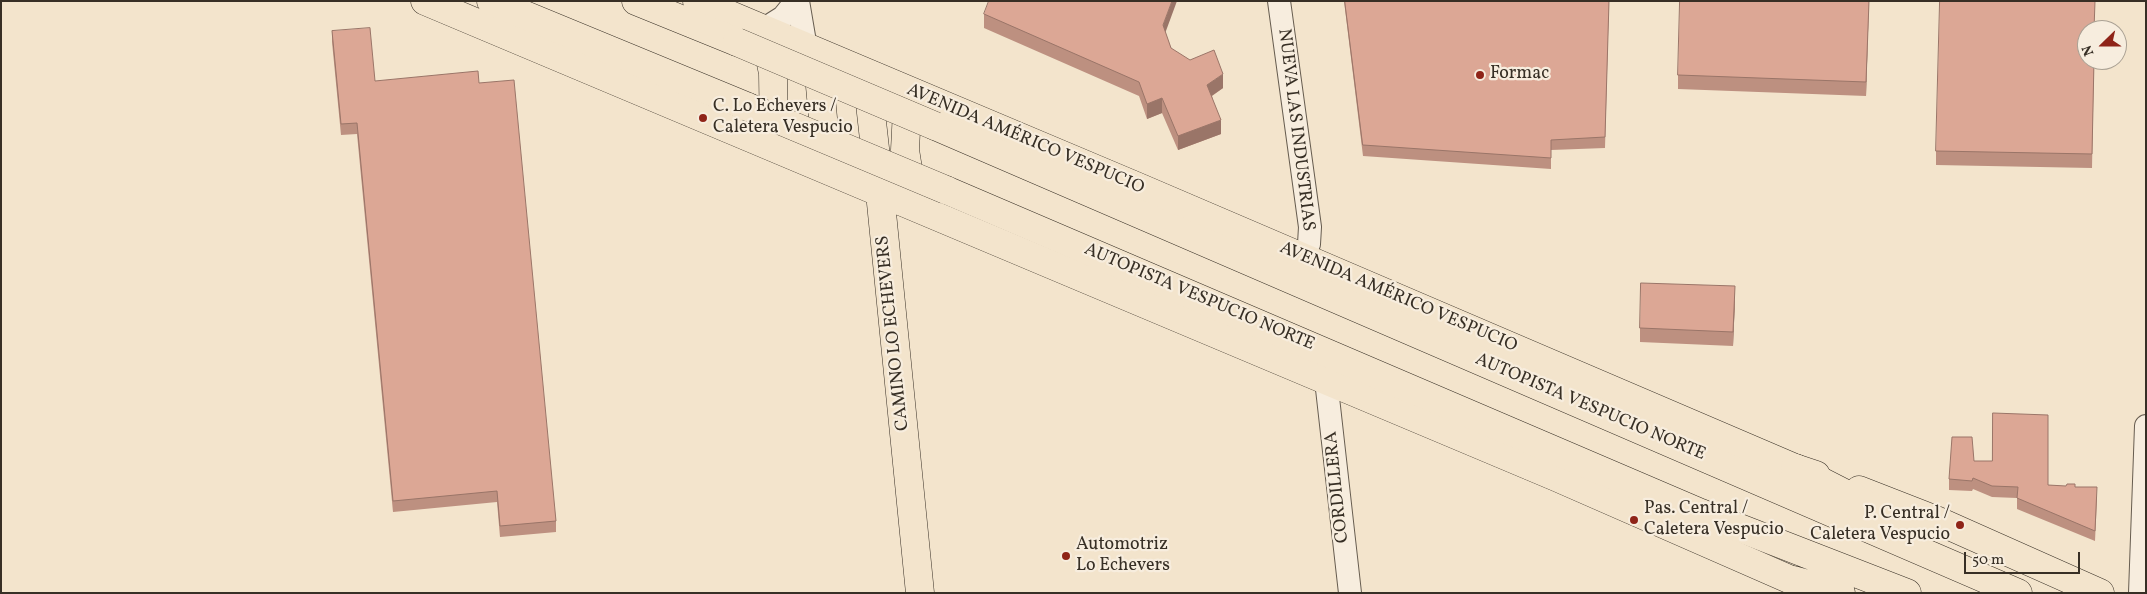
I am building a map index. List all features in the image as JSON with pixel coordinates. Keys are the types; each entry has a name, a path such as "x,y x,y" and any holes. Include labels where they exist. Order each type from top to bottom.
{"main road":[{"path":"425,1 1556,477 1820,593"},
{"name":"AUTOPISTA VESPUCIO NORTE","path":"491,1 946,190 1702,513 1907,593"},
{"name":"AUTOPISTA VESPUCIO NORTE","path":"636,1 935,126 2018,593"},
{"name":"AVENIDA AMÉRICO VESPUCIO","path":"697,1 1795,468 1936,520 2100,593"},
{"path":"764,29 773,73 775,99 774,147"},
{"path":"812,50 828,169"},
{"name":"CAMINO LO ECHEVERS","path":"866,73 885,240 920,593"},
{"path":"908,91 905,150 910,188 917,208"},
{"path":"885,240 898,220 917,208"},
{"path":"1795,468 2038,593"},
{"path":"1792,580 1840,593"}],"street":[{"path":"764,29 783,17 797,1"},
{"path":"797,1 812,50"},
{"name":"NUEVA LAS INDUSTRIAS","path":"1279,1 1310,226 1309,244 1303,258"},
{"name":"CORDILLERA","path":"1326,380 1350,593"},
{"path":"2140,593 2146,426"}],"building":[{"path":"989,1 1172,1 1163,25 1171,48 1190,60 1214,50 1223,74 1207,85 1221,120 1178,136 1162,98 1147,104 1139,82 984,14"},
{"name":"Formac","path":"1345,1 1609,1 1605,137 1551,140 1551,158 1363,145"},
{"path":"1680,1 1869,1 1866,82 1678,75"},
{"path":"1940,1 2095,1 2094,20 2077,20 2077,70 2094,70 2092,154 1936,151"},
{"path":"370,28 375,81 478,71 479,83 514,80 556,521 500,526 497,491 393,501 357,123 341,124 332,31"},
{"path":"1641,283 1735,286 1733,332 1640,328"},
{"path":"1993,413 2048,415 2048,485 2066,486 2067,484 2075,484 2075,487 2097,487 2095,531 2017,498 2018,487 1992,486 1973,478 1972,481 1949,479 1952,437 1972,437 1974,461 1992,461"}],"place":[{"name":"Formac","path":"1480,75"},
{"name":"C. Lo Echevers / Caletera Vespucio","path":"703,118"},
{"name":"Pas. Central / Caletera Vespucio","path":"1634,520"},
{"name":"P. Central / Caletera Vespucio","path":"1960,525"},
{"name":"Automotriz Lo Echevers","path":"1066,556"}]}
